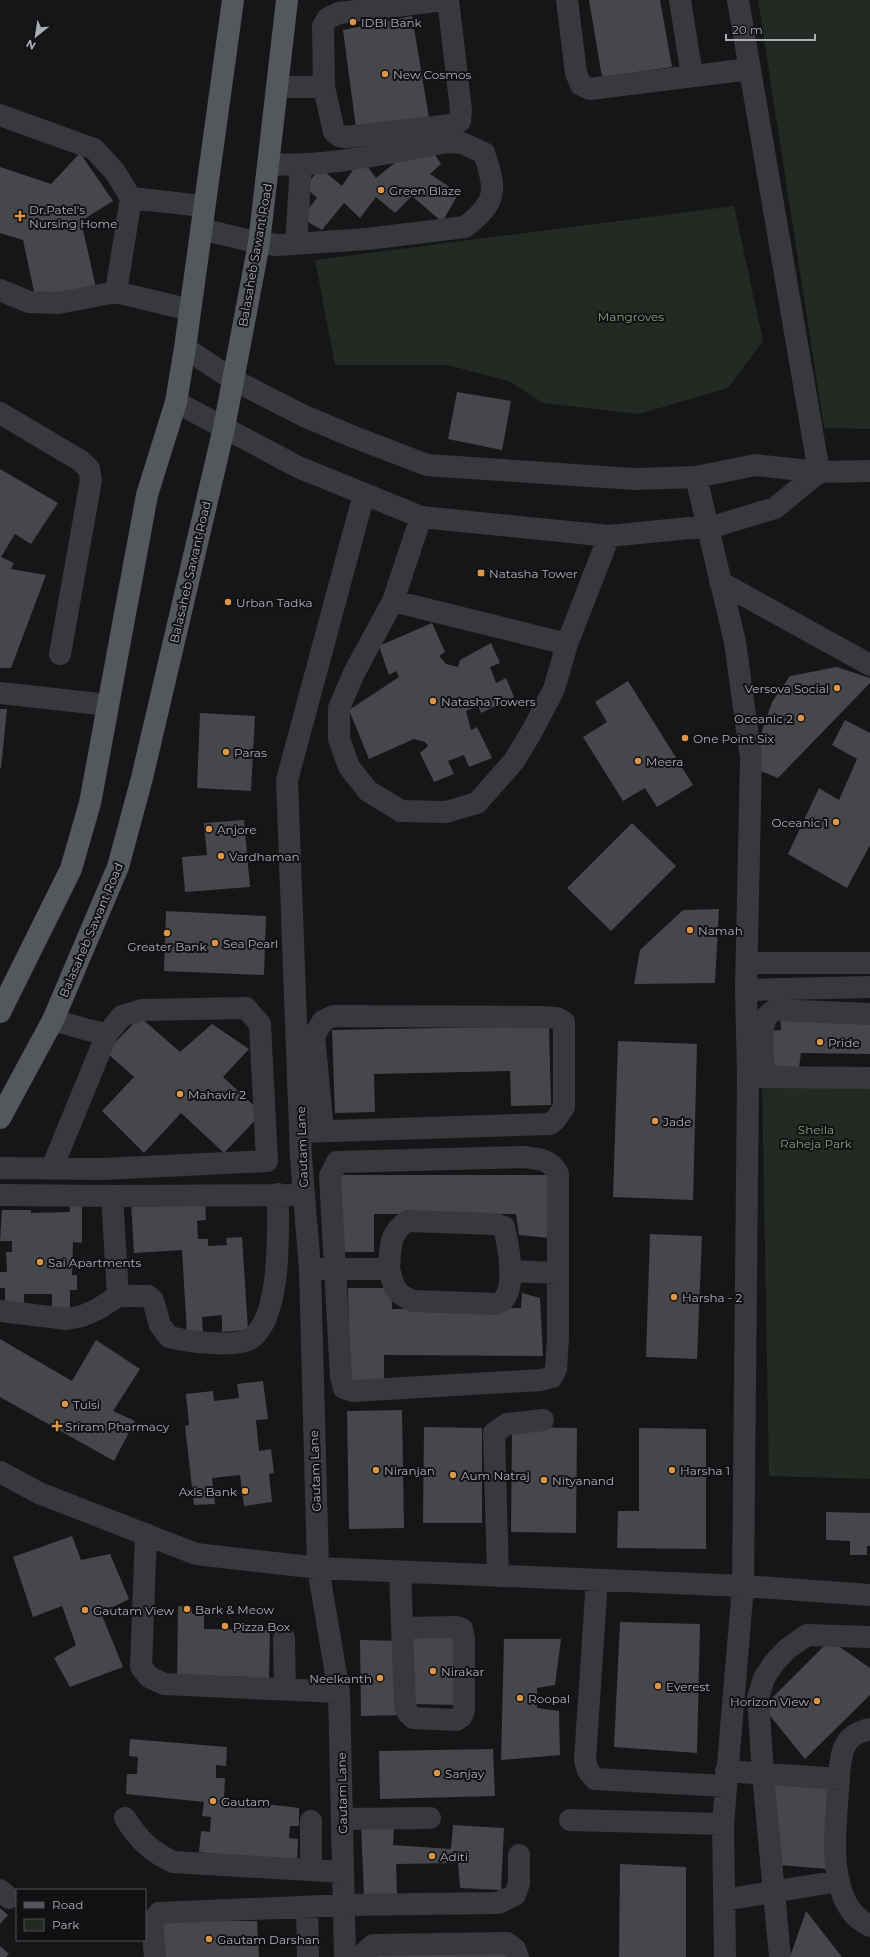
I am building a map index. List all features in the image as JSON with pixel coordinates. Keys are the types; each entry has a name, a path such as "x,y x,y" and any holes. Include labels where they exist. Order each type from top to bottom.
{"main road":[{"path":"0,1012 71,869 90,803 147,495 176,402 185,348 233,0"},
{"name":"Balasaheb Sawant Road","path":"0,1118 53,1020 118,867 142,778 224,428 232,379 259,243 287,0"}],"street":[{"path":"444,0 339,13 328,18 322,26 324,87 334,132 339,136 346,137 451,125 460,121 461,110 448,0"},
{"path":"567,0 576,73 581,85 590,89 750,69"},
{"path":"680,0 692,76"},
{"path":"738,0 819,472"},
{"path":"278,88 324,87"},
{"path":"0,115 94,149 115,172 131,198 116,292"},
{"path":"201,229 259,243 277,245 367,239 465,227 477,218 491,202 492,176 484,153 462,142 448,142 350,159 289,166 269,164"},
{"path":"296,244 301,164"},
{"path":"131,198 204,206"},
{"path":"0,290 29,302 59,303 116,292 190,310"},
{"path":"185,348 232,379 304,416 428,465 634,479 696,477 755,465 819,472 870,471"},
{"path":"176,402 298,466 421,517 609,536 719,525 775,508 819,472"},
{"path":"0,413 81,461 89,469 91,480 60,606 60,654"},
{"path":"696,477 735,642 751,758 746,990 756,1077"},
{"name":"Gautam Lane","path":"345,1957 339,1692 318,1568 310,1269 301,1158 287,780 364,494"},
{"path":"421,517 393,601 354,673 339,708 339,740 349,767 368,791 401,811 446,812 477,803 514,761 531,734 554,688 567,644 609,536"},
{"path":"720,582 870,665"},
{"path":"393,601 567,644"},
{"path":"0,693 108,705"},
{"path":"747,963 870,963"},
{"path":"746,990 870,988"},
{"path":"52,1168 107,1034 122,1016 142,1010 246,1008 260,1024 267,1160"},
{"path":"726,1957 723,1824 725,1779 743,1586 756,1077 762,1026 770,1012 775,1010 870,1014"},
{"path":"301,1132 550,1124 556,1120 564,1107 564,1022 557,1018 541,1017 333,1016 323,1021 314,1035 323,1131"},
{"path":"53,1020 107,1034"},
{"path":"756,1077 870,1078"},
{"path":"524,1157 547,1160 555,1168 558,1174 557,1273 558,1339 556,1369 552,1377 541,1380 353,1391 344,1388 341,1377 330,1176 337,1162 524,1157"},
{"path":"0,1168 103,1169 301,1158"},
{"path":"0,1311 67,1318 82,1316 118,1296 148,1296 153,1300 160,1326 169,1336 233,1344 249,1340 258,1331 266,1316 276,1283 278,1194"},
{"path":"0,1195 112,1196 304,1194"},
{"path":"112,1196 118,1296"},
{"path":"407,1221 495,1224 504,1228 510,1271 508,1291 504,1300 497,1304 414,1301 402,1297 395,1290 388,1269 392,1237 398,1227 407,1221"},
{"path":"310,1269 388,1269"},
{"path":"510,1271 557,1273"},
{"path":"498,1576 494,1433 507,1424 543,1420"},
{"path":"0,1472 39,1493 196,1554 318,1568 743,1586 870,1595"},
{"path":"146,1534 141,1667 149,1677 164,1684 339,1692"},
{"path":"400,1572 405,1706 408,1714 413,1718 456,1720 462,1716 464,1709 464,1639 462,1629 457,1627 403,1628"},
{"path":"597,1580 585,1760 588,1771 595,1779 725,1779 763,1774 839,1779"},
{"path":"780,1957 763,1774 758,1698 764,1678 774,1663 787,1649 807,1635 870,1637"},
{"path":"284,1638 285,1689"},
{"path":"870,1729 855,1734 849,1740 844,1749 839,1779 836,1838 839,1881 844,1897 855,1918 870,1926"},
{"path":"125,1818 139,1839 155,1854 173,1862 343,1872"},
{"path":"342,1818 430,1818"},
{"path":"570,1820 723,1824"},
{"path":"311,1821 311,1870"},
{"path":"155,1957 152,1921 160,1913 344,1905 498,1903 515,1894 519,1883 519,1855"},
{"path":"724,1900 839,1881"},
{"path":"307,1907 308,1957"},
{"path":"366,1957 366,1951 372,1945 507,1943 515,1949 518,1957"}],"green space":[{"path":"758,0 870,0 870,429 824,428"},
{"name":"Mangroves","path":"734,206 763,341 728,388 639,414 543,403 509,381 447,365 335,365 315,260"},
{"name":"Sheila Raheja Park","path":"762,1081 870,1083 870,1479 769,1476"}],"building":[{"path":"589,0 660,0 672,67 602,77"},
{"name":"New Cosmos","path":"412,16 429,118 356,128 343,30"},
{"name":"Green Blaze","path":"433,152 441,164 430,174 459,193 442,222 412,196 395,213 376,197 360,218 344,203 322,230 301,218 317,198 305,187 320,168 342,186 361,158 376,178 397,161"},
{"path":"80,153 113,201 81,221 96,288 35,296 23,240 0,233 0,167 51,184"},
{"path":"457,392 511,401 502,450 448,439"},
{"path":"0,469 58,503 31,544 15,534 1,557 14,563 11,569 46,575 11,668 0,668"},
{"name":"Natasha Towers","path":"432,623 445,652 439,656 446,664 458,667 460,660 491,643 500,663 490,667 496,683 506,678 514,697 481,713 478,706 466,711 471,730 477,727 492,758 469,767 464,755 448,761 454,774 434,782 420,753 428,746 425,742 414,739 369,759 349,710 399,677 396,671 389,675 379,646"},
{"name":"Oceanic 2","path":"837,667 870,678 870,683 778,778 761,771 758,753 761,734 772,702 790,676"},
{"name":"Meera","path":"628,681 693,785 657,807 645,788 623,801 583,737 607,722 595,702"},
{"path":"0,709 7,709 1,768 0,768"},
{"name":"Paras","path":"200,713 255,716 251,791 197,788"},
{"name":"Oceanic 1","path":"845,720 870,733 870,845 847,888 788,854 819,788 839,800 857,759 832,745"},
{"name":"Vardhaman","path":"244,820 250,887 185,892 182,857 207,855 204,823"},
{"path":"632,823 676,866 611,931 567,888"},
{"name":"Namah","path":"719,909 715,983 634,984 640,950 683,910"},
{"name":"Sea Pearl","path":"166,911 266,916 264,975 164,971"},
{"name":"Pride","path":"780,1013 870,1020 870,1054 801,1053 799,1068 769,1066 770,1031 781,1030"},
{"name":"Mahavir 2","path":"140,1017 180,1052 212,1024 249,1049 223,1077 262,1113 224,1153 181,1113 144,1153 102,1111 134,1077 106,1052"},
{"path":"549,1026 551,1105 511,1106 510,1071 374,1074 375,1112 335,1113 332,1030"},
{"name":"Jade","path":"618,1041 697,1044 693,1200 613,1197"},
{"path":"340,1175 549,1175 549,1238 519,1235 516,1214 374,1214 374,1252 339,1252"},
{"path":"205,1197 206,1220 197,1221 198,1239 208,1239 208,1246 227,1245 226,1238 242,1237 248,1330 222,1332 222,1315 202,1317 203,1333 187,1334 182,1250 134,1253 131,1201"},
{"name":"Sai Apartments","path":"82,1204 82,1243 73,1242 72,1275 77,1275 77,1290 70,1290 70,1310 52,1310 52,1294 24,1294 24,1310 5,1310 5,1288 0,1288 0,1272 7,1272 6,1252 12,1252 12,1241 0,1241 2,1210 31,1210 31,1213 70,1212 70,1205"},
{"name":"Harsha - 2","path":"650,1234 702,1236 697,1359 646,1357"},
{"path":"348,1288 392,1288 392,1309 521,1308 522,1293 540,1298 543,1356 384,1355 384,1381 350,1381"},
{"name":"Tulsi","path":"0,1339 72,1381 96,1340 140,1369 113,1411 135,1421 114,1461 0,1397"},
{"path":"263,1381 268,1419 256,1420 259,1451 271,1449 274,1473 269,1474 272,1502 244,1506 240,1475 212,1478 215,1504 194,1505 185,1426 189,1425 186,1394 213,1391 214,1401 239,1398 237,1384"},
{"name":"Niranjan","path":"402,1410 404,1528 349,1529 347,1411"},
{"name":"Aum Natraj","path":"424,1427 482,1428 482,1523 423,1523"},
{"name":"Nityanand","path":"512,1427 577,1428 576,1533 511,1532"},
{"name":"Harsha 1","path":"639,1428 706,1429 706,1549 617,1548 618,1511 639,1511"},
{"path":"826,1512 870,1513 870,1546 867,1546 867,1555 850,1555 850,1541 826,1540"},
{"name":"Gautam View","path":"72,1536 81,1560 110,1554 129,1599 101,1613 123,1667 70,1687 54,1658 76,1645 62,1606 33,1617 13,1557"},
{"path":"178,1606 192,1607 192,1614 204,1615 204,1629 270,1630 269,1681 252,1681 252,1677 226,1676 177,1683"},
{"name":"Everest","path":"620,1622 700,1624 697,1753 614,1747"},
{"name":"Nirakar","path":"409,1638 455,1638 458,1705 411,1704"},
{"name":"Roopal","path":"504,1639 561,1639 555,1685 537,1688 537,1708 559,1711 560,1755 501,1760"},
{"name":"Neelkanth","path":"360,1640 398,1641 401,1715 361,1716"},
{"name":"Horizon View","path":"830,1640 870,1668 870,1695 805,1759 763,1707"},
{"name":"Gautam","path":"130,1739 227,1747 226,1766 216,1765 216,1778 225,1778 224,1799 299,1808 299,1826 290,1826 289,1838 298,1839 297,1863 199,1852 201,1831 210,1832 211,1817 202,1816 204,1802 126,1794 127,1774 137,1774 138,1757 129,1756"},
{"name":"Sanjay","path":"493,1749 495,1796 380,1799 379,1751"},
{"path":"773,1780 831,1785 828,1869 780,1865"},
{"name":"Aditi","path":"361,1824 394,1826 393,1845 451,1849 453,1825 504,1828 501,1890 460,1888 458,1863 396,1864 397,1897 364,1896"},
{"path":"620,1864 686,1867 686,1957 619,1957"},
{"path":"0,1908 8,1915 0,1924"},
{"path":"806,1911 842,1957 790,1957"},
{"name":"Gautam Darshan","path":"159,1921 257,1921 259,1957 162,1957"},
{"path":"0,1946 9,1954 6,1957 0,1957"},
{"path":"372,1948 506,1949 507,1957 372,1957"}],"place":[{"name":"IDBI Bank","path":"353,22"},
{"name":"New Cosmos","path":"385,74"},
{"name":"Green Blaze","path":"381,190"},
{"name":"Dr.Patel's Nursing Home","path":"20,216"},
{"name":"Natasha Tower","path":"481,573"},
{"name":"Urban Tadka","path":"228,602"},
{"name":"Versova Social","path":"837,688"},
{"name":"Natasha Towers","path":"433,701"},
{"name":"Oceanic 2","path":"801,718"},
{"name":"One Point Six","path":"685,738"},
{"name":"Paras","path":"226,752"},
{"name":"Meera","path":"638,761"},
{"name":"Oceanic 1","path":"836,822"},
{"name":"Anjore","path":"209,829"},
{"name":"Vardhaman","path":"221,856"},
{"name":"Namah","path":"690,930"},
{"name":"Greater Bank","path":"167,933"},
{"name":"Sea Pearl","path":"215,943"},
{"name":"Pride","path":"820,1042"},
{"name":"Mahavir 2","path":"180,1094"},
{"name":"Jade","path":"655,1121"},
{"name":"Sai Apartments","path":"40,1262"},
{"name":"Harsha - 2","path":"674,1297"},
{"name":"Tulsi","path":"65,1404"},
{"name":"Sriram Pharmacy","path":"57,1426"},
{"name":"Niranjan","path":"376,1470"},
{"name":"Harsha 1","path":"672,1470"},
{"name":"Aum Natraj","path":"453,1475"},
{"name":"Nityanand","path":"544,1480"},
{"name":"Axis Bank","path":"245,1491"},
{"name":"Bark & Meow","path":"187,1609"},
{"name":"Gautam View","path":"85,1610"},
{"name":"Pizza Box","path":"225,1626"},
{"name":"Nirakar","path":"433,1671"},
{"name":"Neelkanth","path":"380,1678"},
{"name":"Everest","path":"658,1686"},
{"name":"Roopal","path":"520,1698"},
{"name":"Horizon View","path":"817,1701"},
{"name":"Sanjay","path":"437,1773"},
{"name":"Gautam","path":"213,1801"},
{"name":"Aditi","path":"432,1856"},
{"name":"Gautam Darshan","path":"209,1939"}]}
